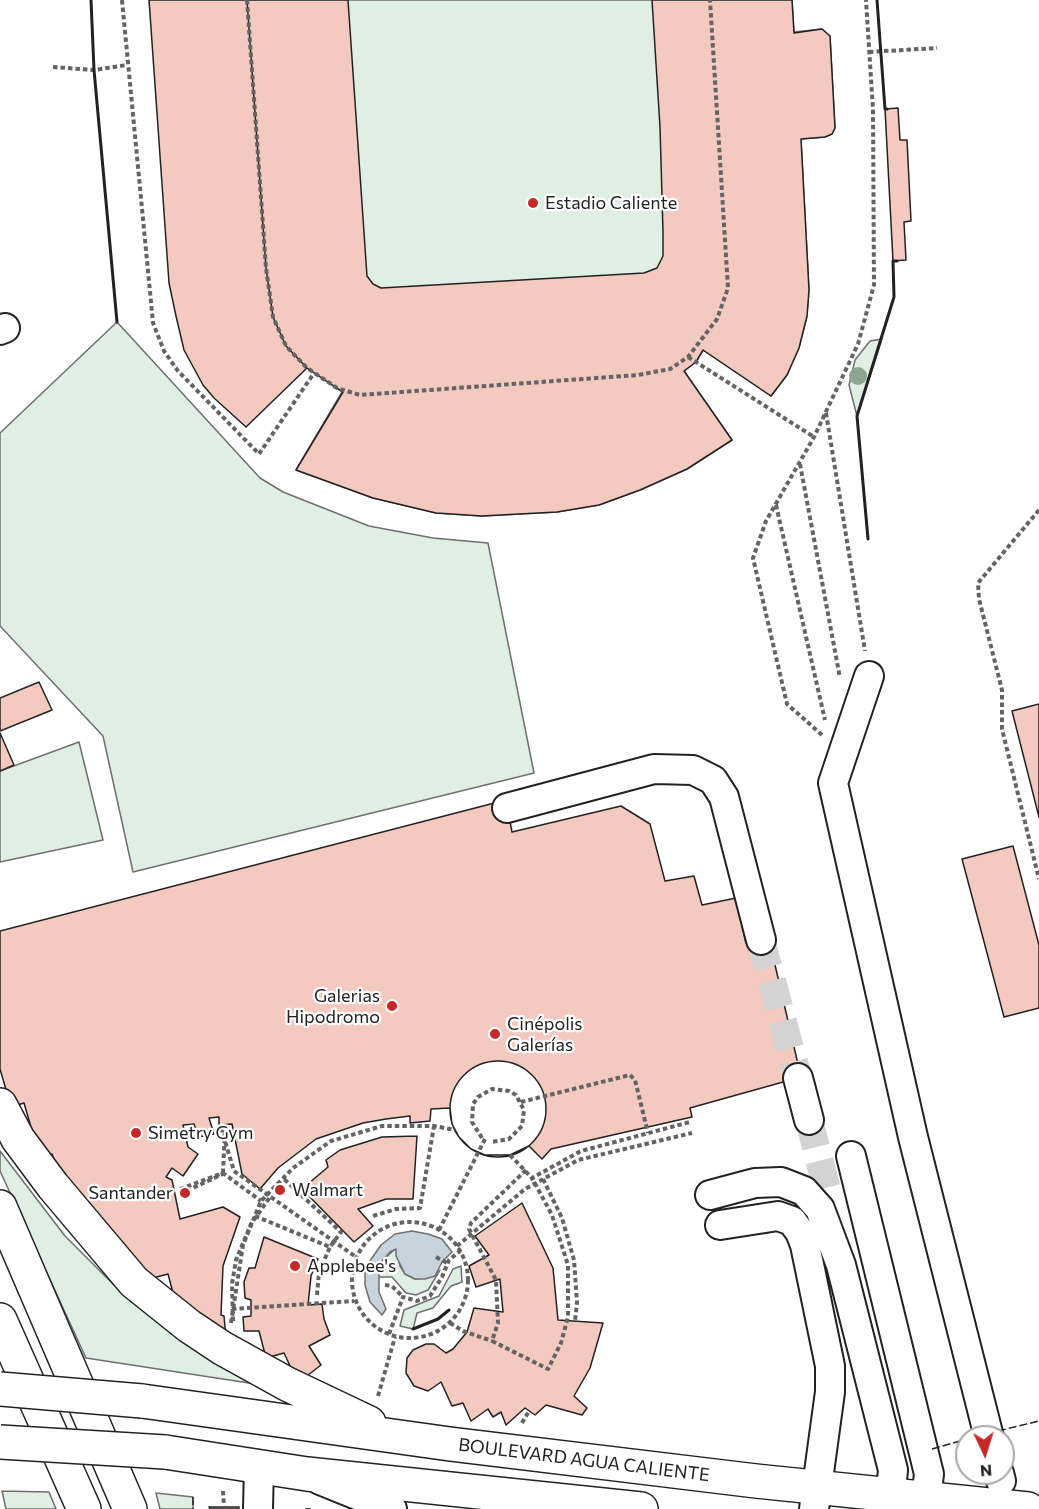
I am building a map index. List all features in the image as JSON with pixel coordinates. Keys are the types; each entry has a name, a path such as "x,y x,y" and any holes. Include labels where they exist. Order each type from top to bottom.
{"main road":[{"path":"0,1105 18,1139 53,1186 134,1282 189,1326 222,1348 287,1384 401,1438"},
{"path":"0,1207 130,1509"},
{"path":"0,1320 84,1509"},
{"name":"BOULEVARD AGUA CALIENTE","path":"0,1389 142,1401 815,1498 890,1502 926,1499 1028,1509"},
{"path":"0,1442 165,1452 307,1474 623,1508"}],"street":[{"path":"869,676 833,783 913,1137 986,1425"},
{"path":"507,808 654,770 693,770 713,780 724,797 761,940"},
{"path":"798,1078 809,1120"},
{"path":"851,1155 929,1474 926,1499"},
{"path":"710,1194 755,1183 781,1182 804,1191 820,1209 841,1265 893,1470 890,1502"},
{"path":"828,1194 838,1236 841,1265"},
{"path":"720,1225 778,1216 792,1221 800,1232 830,1366 830,1392 815,1498"},
{"path":"256,1507 259,1466"},
{"path":"307,1474 351,1502 390,1509"}],"path":[{"path":"122,0 153,323 164,351 178,371 259,454 314,373"},
{"path":"247,0 266,268 273,317 286,346 314,373 337,388 360,395 638,375 670,369 688,357 717,319 728,288 710,0"},
{"path":"831,742 787,704 753,558 755,547 776,503 814,437 858,344 874,285 873,110 866,0"},
{"path":"869,52 937,48"},
{"path":"54,67 94,70 128,65"},
{"path":"688,357 814,437"},
{"path":"826,413 869,676"},
{"path":"799,462 841,687"},
{"path":"776,503 837,770"},
{"path":"1039,510 978,584 979,599 1002,690 1002,729 1039,879"},
{"path":"521,1102 630,1075 635,1080 648,1133"},
{"path":"439,1230 484,1138 472,1122 471,1113 478,1097 492,1089 501,1089 516,1095 521,1102 524,1110 522,1126 509,1139 491,1142"},
{"path":"532,1178 581,1151 690,1122"},
{"path":"231,1323 243,1245 261,1201 283,1178 331,1141 382,1126 434,1126 455,1130"},
{"path":"373,1216 396,1209 420,1208 434,1126"},
{"path":"261,1201 225,1173 223,1128 230,1163 236,1172 356,1257"},
{"path":"385,1285 392,1286 403,1297 417,1301 430,1296 442,1277 447,1263 459,1249 525,1189 578,1160 692,1133"},
{"path":"450,1323 548,1369 561,1343 568,1317 568,1265 563,1242 544,1197 526,1170 510,1155"},
{"path":"225,1173 230,1163"},
{"path":"492,1341 498,1323 496,1280 469,1229 471,1223 526,1170"},
{"path":"180,1191 225,1173 236,1172"},
{"path":"283,1178 341,1232 330,1247 320,1272 317,1295"},
{"path":"543,1179 562,1218 574,1260 578,1302 575,1321"},
{"path":"233,1329 232,1284 236,1260 251,1224 270,1197"},
{"path":"255,1216 330,1247"},
{"path":"413,1222 439,1230 459,1249 468,1269 468,1289 462,1307 450,1323 434,1334 414,1339 394,1337 369,1322 355,1301 351,1280 356,1257 363,1244 377,1231 395,1223 413,1222"},
{"path":"436,1257 447,1263"},
{"path":"389,1334 403,1297"},
{"path":"232,1309 355,1301"},
{"path":"378,1396 394,1337"},
{"path":"518,1428 530,1411"},
{"path":"222,1491 224,1507"}],"green space":[{"name":"Estadio Caliente","path":"247,0 792,0 794,32 822,29 830,36 835,128 832,134 825,137 801,139 809,290 807,316 799,348 787,375 771,396 703,350 696,362 684,371 732,440 687,469 599,505 557,512 482,516 436,513 373,498 296,470 342,392 307,368"},
{"path":"117,322 260,478 283,492 369,526 433,538 488,543 534,773 133,872 103,736 0,626 0,433"},
{"path":"882,339 857,416 849,385 855,360 870,341"},
{"path":"79,742 103,840 0,862 0,771"},
{"path":"0,1151 65,1236 119,1290 262,1385 86,1358 0,1171"},
{"path":"396,1248 400,1266 405,1274 415,1279 435,1276 440,1270 428,1290 416,1295 406,1293 392,1277 378,1277 380,1263"},
{"path":"461,1266 462,1282 451,1286 433,1308 417,1313 413,1329 400,1326 404,1310 439,1296 453,1269"},
{"path":"2,1491 49,1492 56,1509 6,1509"},
{"path":"156,1493 193,1497 193,1509 160,1509"}],"shaded area":[{"path":"412,1231 442,1239 452,1252 442,1262 435,1276 415,1279 405,1274 396,1256 396,1249 390,1252 380,1263 379,1270 379,1292 386,1309 382,1315 370,1302 365,1285 365,1268 381,1245 395,1234"}],"building":[{"path":"149,0 247,0 266,268 273,317 286,346 307,368 246,427 203,385 184,350 176,316 169,283"},
{"name":"Estadio Caliente","path":"247,0 348,0 367,276 373,284 381,288 644,273 657,268 663,256 663,232 660,127 652,0 792,0 794,33 822,29 830,36 835,128 832,134 825,137 801,139 809,290 807,316 799,348 787,375 771,396 703,350 696,362 684,371 732,440 687,469 599,505 557,512 482,516 436,513 373,498 296,470 343,392 307,368 286,346 273,317 266,268"},
{"path":"898,108 900,140 907,140 911,221 904,222 906,260 893,261 885,109"},
{"path":"39,682 52,710 0,731 0,698"},
{"path":"1039,704 1039,817 1012,711"},
{"path":"0,733 14,765 0,771"},
{"name":"Galerias Hipodromo","path":"506,800 512,832 621,806 650,824 665,881 694,876 702,905 736,898 746,943 769,939 801,1077 690,1108 692,1117 551,1149 542,1159 529,1146 510,1155 485,1155 471,1149 459,1137 452,1124 450,1108 431,1109 430,1121 410,1123 410,1116 363,1123 316,1139 278,1168 260,1189 242,1174 232,1124 219,1125 219,1117 209,1118 214,1134 198,1137 194,1124 183,1125 188,1147 198,1154 183,1176 172,1168 166,1177 172,1180 180,1219 223,1207 240,1217 223,1266 221,1315 224,1316 226,1338 177,1308 168,1274 149,1279 61,1177 52,1154 40,1158 24,1103 11,1107 0,1069 0,931"},
{"path":"1013,846 1039,945 1039,1008 1004,1017 962,859"},
{"path":"498,1061 516,1065 532,1075 542,1091 546,1109 542,1127 532,1143 516,1153 498,1157 480,1153 464,1143 454,1127 450,1109 454,1091 464,1075 480,1065"},
{"path":"417,1136 413,1199 386,1199 358,1209 373,1226 354,1242 302,1189 328,1167 326,1160 340,1150 382,1137"},
{"path":"522,1203 553,1268 558,1320 603,1323 590,1368 574,1396 587,1408 582,1415 546,1405 535,1415 525,1408 506,1425 501,1412 493,1417 488,1409 471,1421 463,1403 452,1406 441,1382 428,1391 414,1386 406,1373 407,1358 413,1350 426,1344 434,1344 446,1353 453,1349 467,1332 474,1308 503,1312 500,1279 476,1287 469,1266 489,1255 475,1236"},
{"path":"264,1237 318,1259 311,1276 308,1305 322,1304 324,1319 330,1335 309,1346 321,1365 303,1379 291,1368 284,1353 266,1358 259,1331 244,1331 243,1317 251,1316 251,1300 245,1298 244,1282 249,1268 255,1268"},
{"path":"209,1507 239,1507 239,1509 210,1509"}],"tunnel":[{"path":"761,940 798,1078"},
{"path":"809,1120 828,1194"}],"fence":[{"path":"1015,1427 1039,1421"},
{"path":"932,1449 955,1442"},
{"path":"193,1497 193,1509"},
{"path":"305,1509 311,1509"}],"wall":[{"path":"91,0 94,70 117,322"},
{"path":"877,0 885,109 887,109"},
{"path":"868,539 857,416 894,297 893,261 897,261"},
{"path":"413,1329 438,1319 449,1310"}],"place":[{"name":"Estadio Caliente","path":"533,203"},
{"name":"Galerias Hipodromo","path":"392,1006"},
{"name":"Cinépolis Galerías","path":"495,1034"},
{"name":"Simetry Gym","path":"136,1133"},
{"name":"Walmart","path":"280,1190"},
{"name":"Santander","path":"185,1193"},
{"name":"Applebee's","path":"295,1266"}]}
